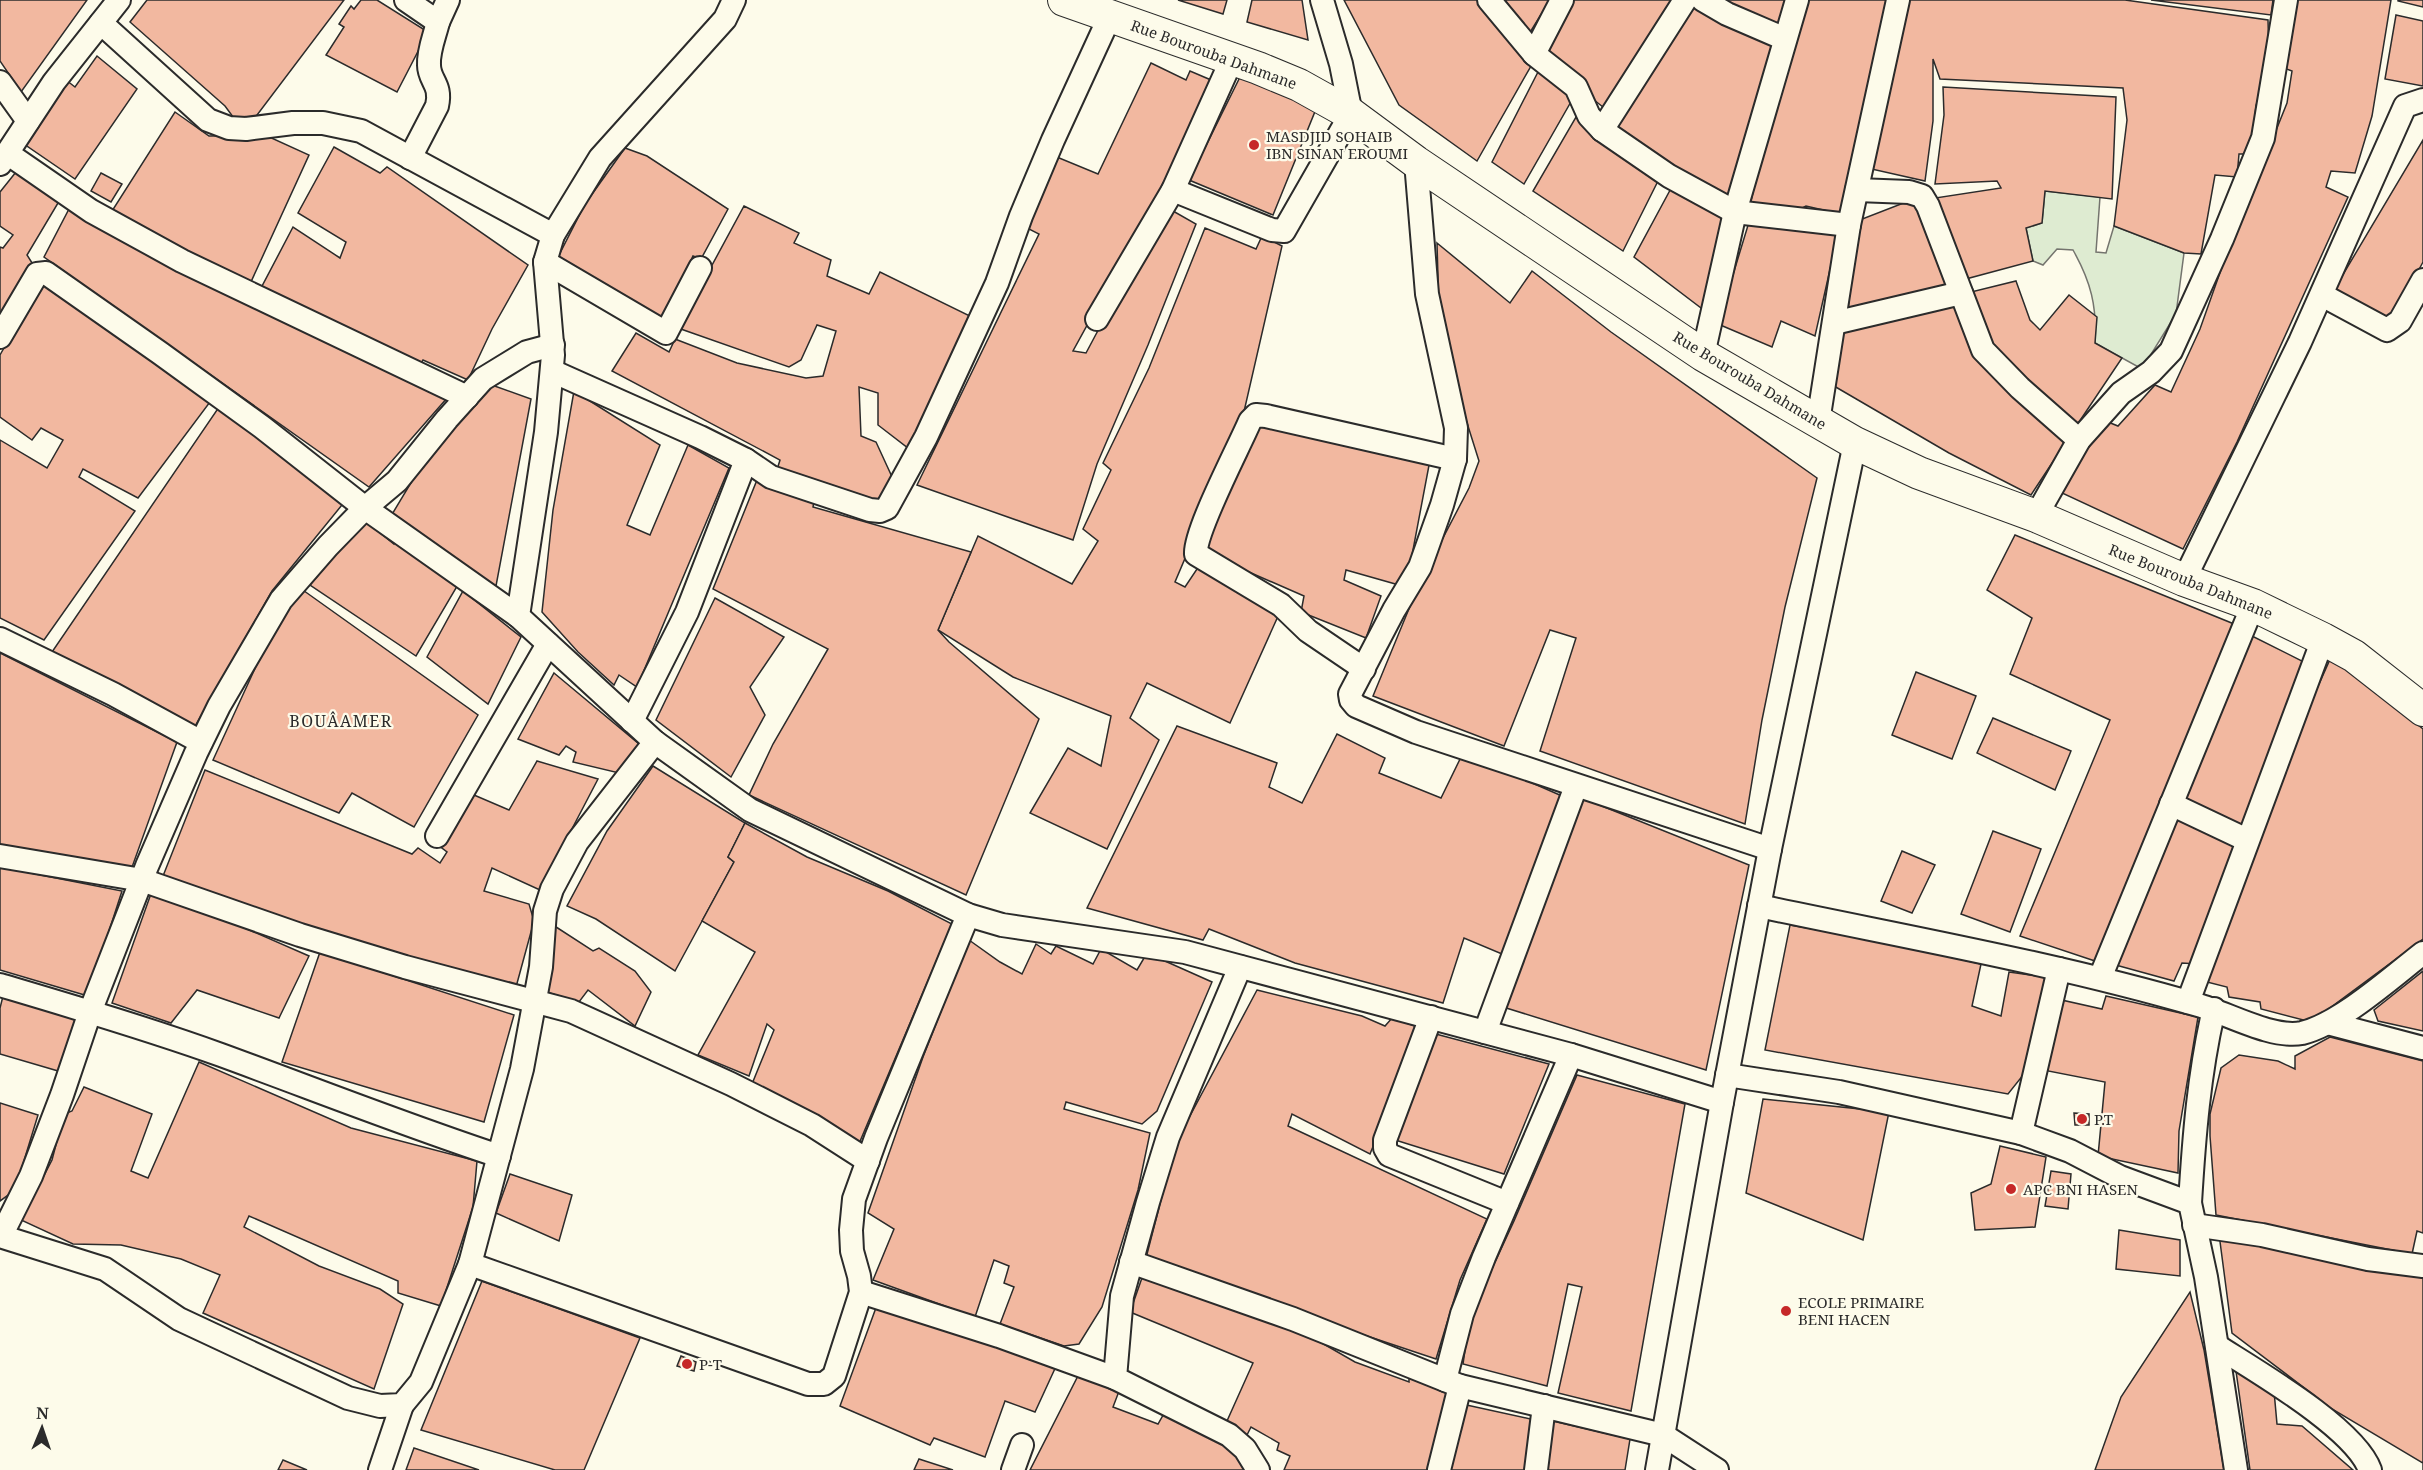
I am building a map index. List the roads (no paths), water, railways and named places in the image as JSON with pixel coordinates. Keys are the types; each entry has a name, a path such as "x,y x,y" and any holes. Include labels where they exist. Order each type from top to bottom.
{"street":[{"path":"119,0 54,82 4,159 91,211 182,261 467,397"},
{"path":"406,0 438,22"},
{"path":"410,158 439,98 438,88 428,67 438,22 448,0"},
{"path":"518,616 546,432 552,371 553,345 545,262 553,235 600,158 725,19 734,0"},
{"name":"Rue Bourouba Dahmane","path":"1064,0 1299,85 1351,114 1416,162 1704,356 1855,443 1919,473 2036,516 2184,580 2253,606 2324,639 2354,656 2423,710"},
{"path":"1173,190 1272,230 1284,231 1351,114 1341,64 1322,0"},
{"path":"1489,0 1534,54 1576,87 1589,117 1602,130 1670,176 1735,212 1849,225"},
{"path":"1534,54 1562,0"},
{"path":"1602,130 1685,0"},
{"path":"1703,0 1727,14 1785,39"},
{"path":"1704,356 1735,212 1797,0"},
{"path":"1818,422 1849,225 1898,0"},
{"path":"2036,516 2079,440 2121,393 2151,372 2171,351 2222,239 2263,138 2286,0"},
{"path":"552,371 700,437 746,460 771,477 870,510 880,511 887,508 926,437 992,293 1020,216 1110,16"},
{"path":"101,23 208,120 229,128 246,129 293,123 322,123 361,131 553,235"},
{"path":"1098,319 1173,190 1232,59"},
{"path":"0,82 28,121"},
{"path":"2184,580 2322,295 2405,106 2423,100"},
{"path":"1416,162 1427,294 1456,428 1455,459 1443,505 1420,567 1394,610 1350,694 1351,700 1356,705 1416,732 1770,849"},
{"path":"1857,190 1910,192 1922,196 1928,206 1983,350 2020,388 2079,440"},
{"path":"545,262 666,333 700,268"},
{"path":"0,337 37,274 46,273 253,420 365,508 518,616 655,742 750,810 968,915 1002,925 1185,952 1571,1054 1722,1102"},
{"path":"2322,295 2387,330 2400,321 2423,280"},
{"path":"1834,323 1961,293"},
{"path":"402,1405 380,1406 348,1398 179,1319 105,1269 1,1236 31,1176 63,1095 90,1012 142,880 201,742 281,600 365,508 397,481 483,379 527,352 553,345"},
{"path":"1364,669 1308,630 1281,605 1196,554 1202,528 1250,421 1256,415 1455,459"},
{"path":"1657,1470 1759,906 1855,443"},
{"path":"632,721 687,612 746,460"},
{"path":"2100,978 2253,606"},
{"path":"0,639 113,694 201,742"},
{"path":"2188,1002 2324,639"},
{"path":"437,836 548,644"},
{"path":"380,1470 402,1405 421,1382 470,1264 522,1069 541,967 545,911 552,889 576,842 655,742"},
{"path":"1485,1032 1576,786"},
{"path":"2171,804 2247,840"},
{"path":"0,856 142,880 300,935 405,967 571,1011 731,1084 812,1125 868,1161"},
{"path":"1759,906 2100,978 2214,1009 2283,1033 2302,1033 2328,1023 2372,993 2423,953"},
{"path":"470,1264 808,1384 824,1384 834,1376 861,1292 850,1230 854,1199 968,915"},
{"path":"1115,1378 1122,1296 1168,1137 1240,967"},
{"path":"2021,1133 2059,969"},
{"path":"0,985 220,1055 349,1105 499,1156"},
{"path":"2214,1009 2205,1050 2196,1116 2190,1203 2206,1277 2236,1470"},
{"path":"1431,1017 1385,1140 1385,1148 1389,1155 1508,1203"},
{"path":"2328,1023 2423,1048"},
{"path":"1439,1470 1462,1314 1571,1054"},
{"path":"1727,1075 1839,1092 2021,1133 2070,1151 2120,1177 2190,1203"},
{"path":"2194,1225 2262,1235 2367,1259 2423,1266"},
{"path":"1131,1262 1293,1319 1453,1383 1663,1435 1717,1470"},
{"path":"861,1292 999,1336 1115,1378 1229,1435 1245,1449 1257,1470"},
{"path":"2217,1346 2286,1390 2340,1432 2360,1450 2370,1470"},
{"path":"1536,1470 1544,1406"},
{"path":"1013,1470 1022,1445"}],"place":[{"name":"MASDJID SOHAIB IBN SINAN EROUMI","path":"1254,145"},
{"name":"P.T","path":"2082,1119"},
{"name":"APC BNI HASEN","path":"2011,1189"},
{"name":"ECOLE PRIMAIRE BENI HACEN","path":"1786,1311"},
{"name":"P-T","path":"687,1364"}],"district":[{"name":"BOUÂAMER","path":"341,721"}]}
